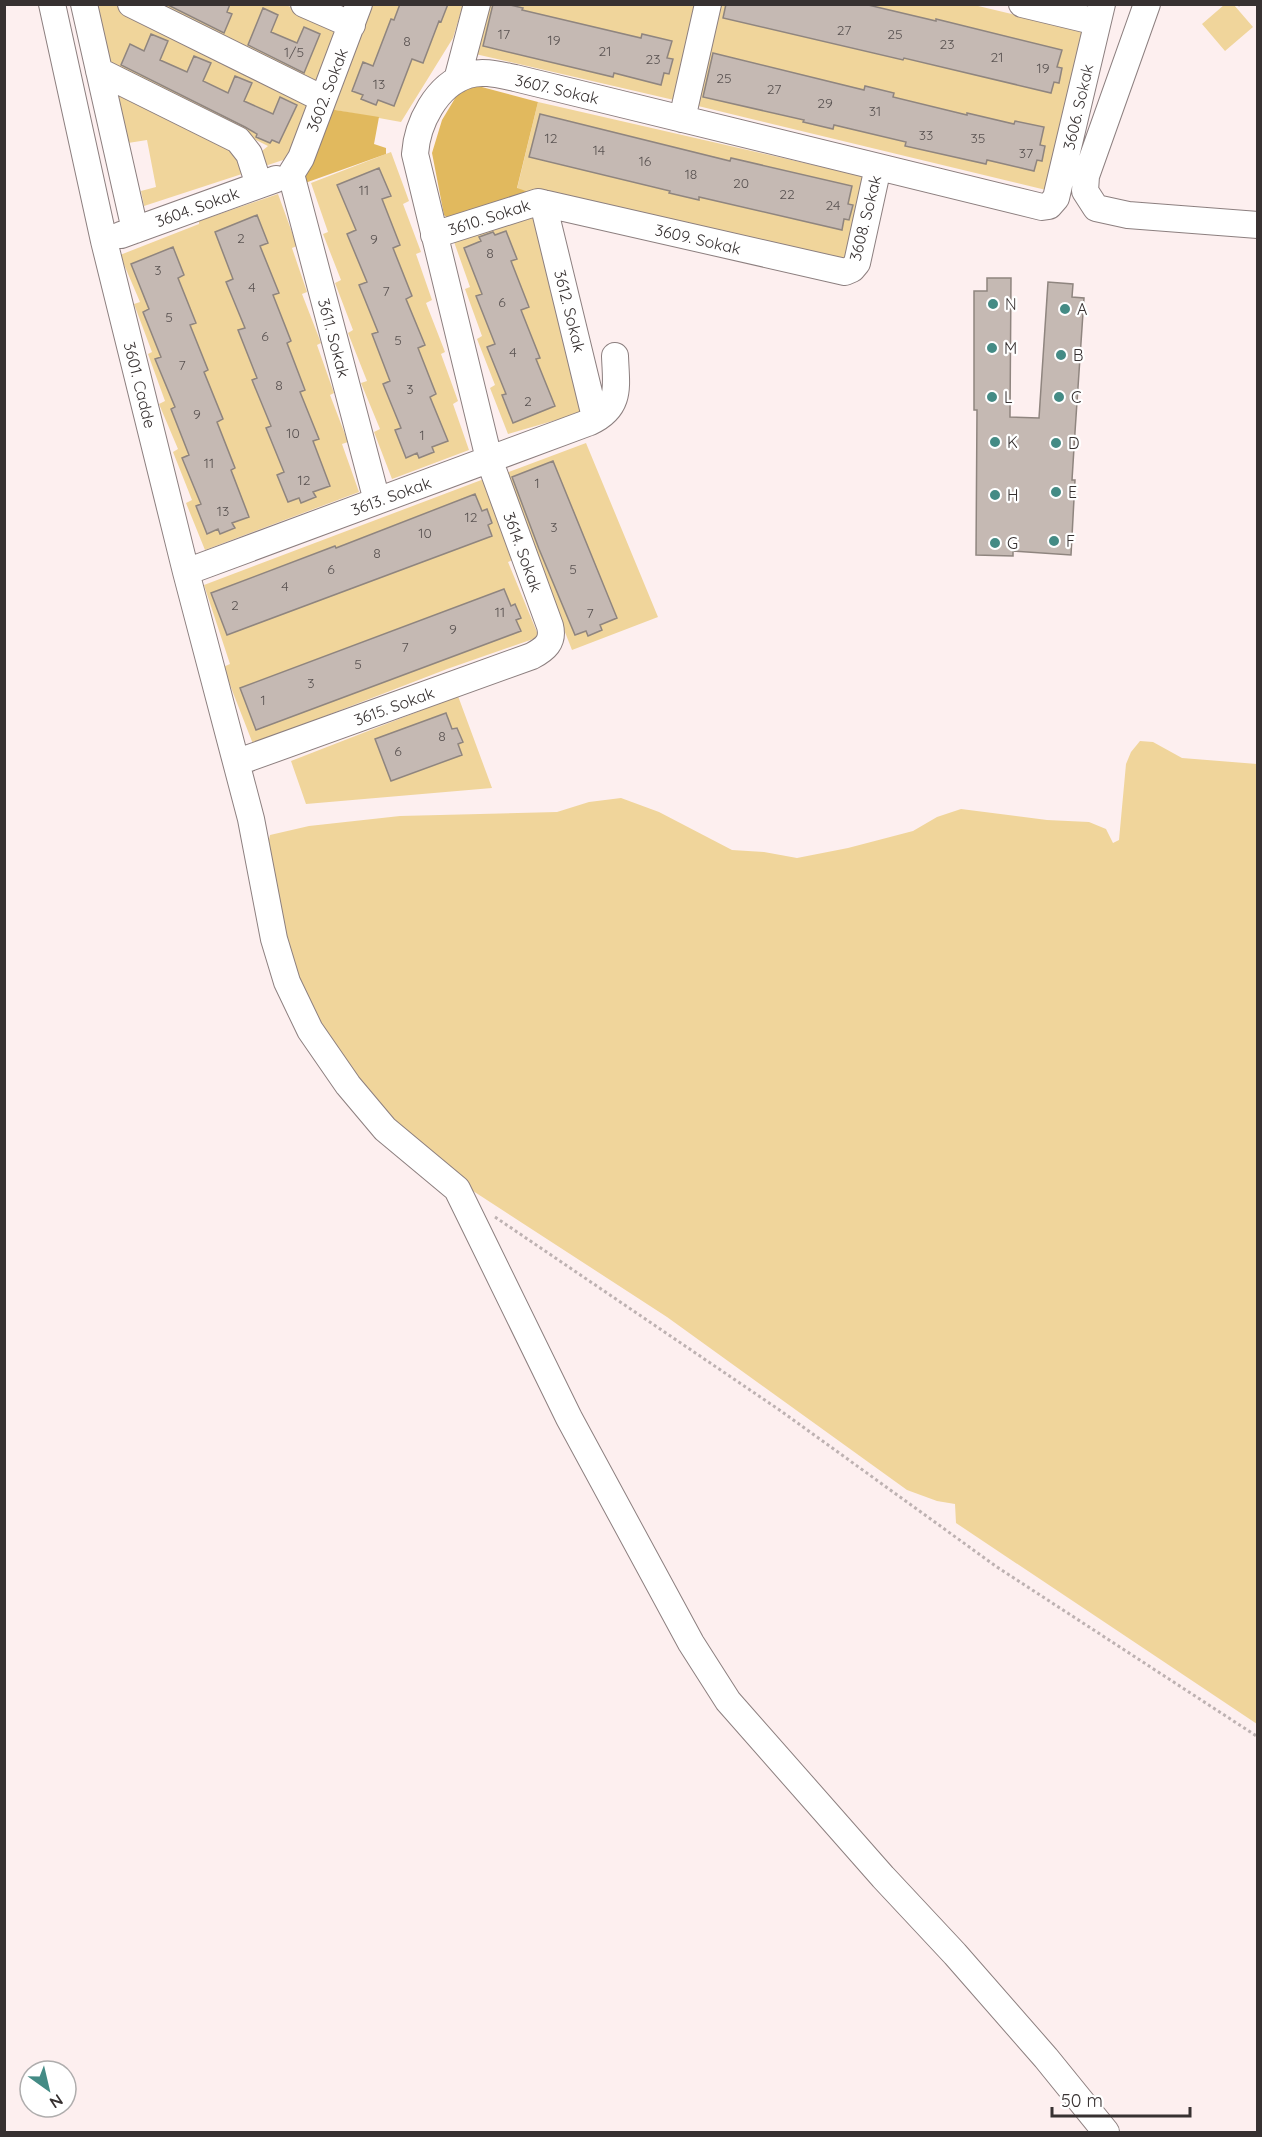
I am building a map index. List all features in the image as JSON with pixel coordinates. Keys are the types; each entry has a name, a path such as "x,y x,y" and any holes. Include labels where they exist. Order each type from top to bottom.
{"street":[{"name":"3601. Cadde","path":"52,4 104,241 186,572 238,762 274,939 287,982 310,1030 348,1085 385,1129 457,1189 569,1418 691,1643 728,1701 883,1877 970,1971 1046,2058 1106,2133"},
{"path":"84,4 135,230"},
{"path":"132,4 323,99"},
{"path":"304,4 355,15"},
{"path":"457,80 477,4"},
{"path":"682,119 708,4"},
{"path":"1022,4 1100,13"},
{"path":"1147,4 1086,176 1085,191 1096,208 1128,215 1257,225"},
{"name":"3606. Sokak","path":"1049,206 1056,198 1100,13"},
{"name":"3602. Sokak","path":"291,174 301,158 355,15"},
{"path":"99,71 238,140 249,154 259,185"},
{"name":"3607. Sokak","path":"489,459 415,154 420,127 434,102 457,80 468,75 481,72 497,75 1042,207 1049,206"},
{"name":"3608. Sokak","path":"852,269 857,263 878,167"},
{"name":"3604. Sokak","path":"104,241 291,174"},
{"name":"3611. Sokak","path":"291,174 377,501"},
{"name":"3610. Sokak","path":"434,235 538,202 543,203"},
{"name":"3609. Sokak","path":"543,203 838,271 852,269"},
{"name":"3612. Sokak","path":"543,203 594,413 592,421"},
{"name":"3613. Sokak","path":"186,572 602,417 612,406 616,389 615,356"},
{"name":"3614. Sokak","path":"489,459 550,626 551,639 548,645"},
{"name":"3615. Sokak","path":"238,762 532,656 548,645"}],"path":[{"path":"490,1213 781,1411 997,1567 1257,1737"}],"shaded area":[{"path":"96,5 118,5 312,101 292,157 262,167 255,157 268,146 109,66"},
{"path":"148,5 286,5 339,27 317,88"},
{"path":"366,5 463,5 453,38 401,122 329,109"},
{"path":"484,5 697,5 674,100 471,53"},
{"path":"719,5 974,5 1087,32 1046,190 694,105"},
{"path":"1224,5 1234,5 1253,27 1225,51 1202,24"},
{"path":"478,86 538,102 517,188 526,191 527,196 448,219 444,215 432,153 442,120 457,95"},
{"path":"120,90 241,151 245,173 144,206 141,191 156,187 147,140 128,143 116,95"},
{"path":"538,102 866,177 849,264 517,189"},
{"path":"329,109 379,117 374,144 386,148 386,154 305,183 306,167"},
{"path":"391,152 409,201 403,204 421,252 416,254 432,300 426,303 445,352 441,354 458,401 453,404 469,450 392,479 374,432 380,429 361,383 367,381 348,333 353,330 335,283 341,280 323,234 328,232 311,183"},
{"path":"278,194 297,246 292,248 307,292 302,294 321,343 317,345 334,393 330,395 348,442 342,444 359,492 205,550 186,503 192,500 173,452 178,449 159,404 165,401 148,354 152,352 134,304 140,302 120,255 199,224 199,221"},
{"path":"532,210 548,257 543,259 561,308 568,360 587,411 508,434 490,388 495,385 477,339 482,336 465,289 470,287 453,239"},
{"path":"586,443 658,617 572,650 503,474"},
{"path":"484,479 515,559 508,562 539,637 447,669 253,744 223,667 230,664 204,585"},
{"path":"458,696 492,788 306,804 291,761"},
{"path":"1140,741 1153,742 1182,758 1257,764 1257,1724 956,1523 955,1504 937,1501 907,1490 667,1317 470,1189 373,1105 297,989 263,867 270,835 309,826 400,816 557,812 589,802 621,798 659,812 732,850 764,852 797,858 848,848 913,831 937,817 961,809 1047,820 1089,822 1106,829 1113,843 1119,840 1126,764 1131,752"}],"building":[{"path":"166,4 230,4 227,12 232,14 224,33"},
{"path":"400,4 448,4 423,63 412,59 394,106 378,100 376,105 361,99 363,95 352,91 363,62 373,66 391,19 394,20"},
{"path":"493,4 506,4 523,8 522,10 641,38 642,34 672,41 667,58 673,59 669,74 664,73 661,85 614,73 613,77 483,46"},
{"path":"726,4 864,4 936,21 936,19 1062,50 1057,67 1062,68 1059,83 1054,82 1051,93 723,18"},
{"path":"263,8 278,15 271,32 297,43 304,27 320,34 304,73 248,45"},
{"path":"151,34 168,41 160,60 187,72 194,56 211,63 203,81 228,93 235,76 252,83 244,101 273,114 280,97 297,105 279,143 272,140 270,143 256,137 257,134 245,127 121,65 130,44 144,51"},
{"path":"713,53 864,90 865,86 894,93 893,97 967,115 967,113 1014,124 1015,121 1044,127 1040,145 1045,146 1042,161 1037,160 1034,171 987,160 986,164 905,146 906,142 834,125 833,129 803,122 804,120 703,97"},
{"path":"540,114 730,161 731,158 852,186 848,204 853,205 849,220 844,219 842,230 699,197 699,200 529,157"},
{"path":"379,168 391,196 382,199 400,245 393,248 412,296 406,299 425,345 418,348 436,394 430,397 448,441 432,447 434,452 419,458 417,453 406,458 395,430 401,428 383,384 390,381 372,334 378,332 359,285 367,282 347,234 356,230 337,185"},
{"path":"257,215 268,243 260,246 279,293 273,295 291,341 287,343 305,390 300,392 319,439 313,441 330,486 313,492 316,497 301,503 299,498 288,502 277,475 284,472 266,428 271,426 252,380 257,378 238,330 245,328 226,282 233,279 215,232"},
{"path":"506,231 517,259 511,261 529,307 521,310 540,358 536,359 555,406 513,423 502,395 506,394 487,347 495,344 476,296 482,294 464,248 481,241 479,237 493,232 495,235"},
{"path":"173,247 184,275 178,278 196,323 190,325 208,370 204,372 223,419 217,422 235,468 231,470 249,517 232,523 235,528 220,534 218,529 207,534 196,506 201,504 182,458 189,455 171,409 175,407 155,359 161,357 143,312 149,309 131,264"},
{"path":"987,278 1011,278 1010,417 1039,418 1048,282 1073,284 1072,297 1084,298 1072,480 1075,480 1071,555 1013,551 1013,556 976,555 977,410 974,410 974,291 987,291"},
{"path":"553,461 617,618 600,625 602,630 588,636 586,631 575,635 512,477"},
{"path":"475,494 482,511 487,509 492,523 488,525 492,536 227,635 211,593"},
{"path":"504,589 511,606 515,604 521,618 516,620 521,631 256,730 240,688"},
{"path":"446,713 452,729 457,728 463,742 458,744 462,755 391,781 375,739"}],"place":[{"name":"N","path":"993,304"},
{"name":"A","path":"1065,309"},
{"name":"M","path":"992,348"},
{"name":"B","path":"1061,355"},
{"name":"L","path":"992,397"},
{"name":"C","path":"1059,397"},
{"name":"K","path":"995,442"},
{"name":"D","path":"1056,443"},
{"name":"E","path":"1056,492"},
{"name":"H","path":"995,495"},
{"name":"F","path":"1054,541"},
{"name":"G","path":"995,543"}]}
